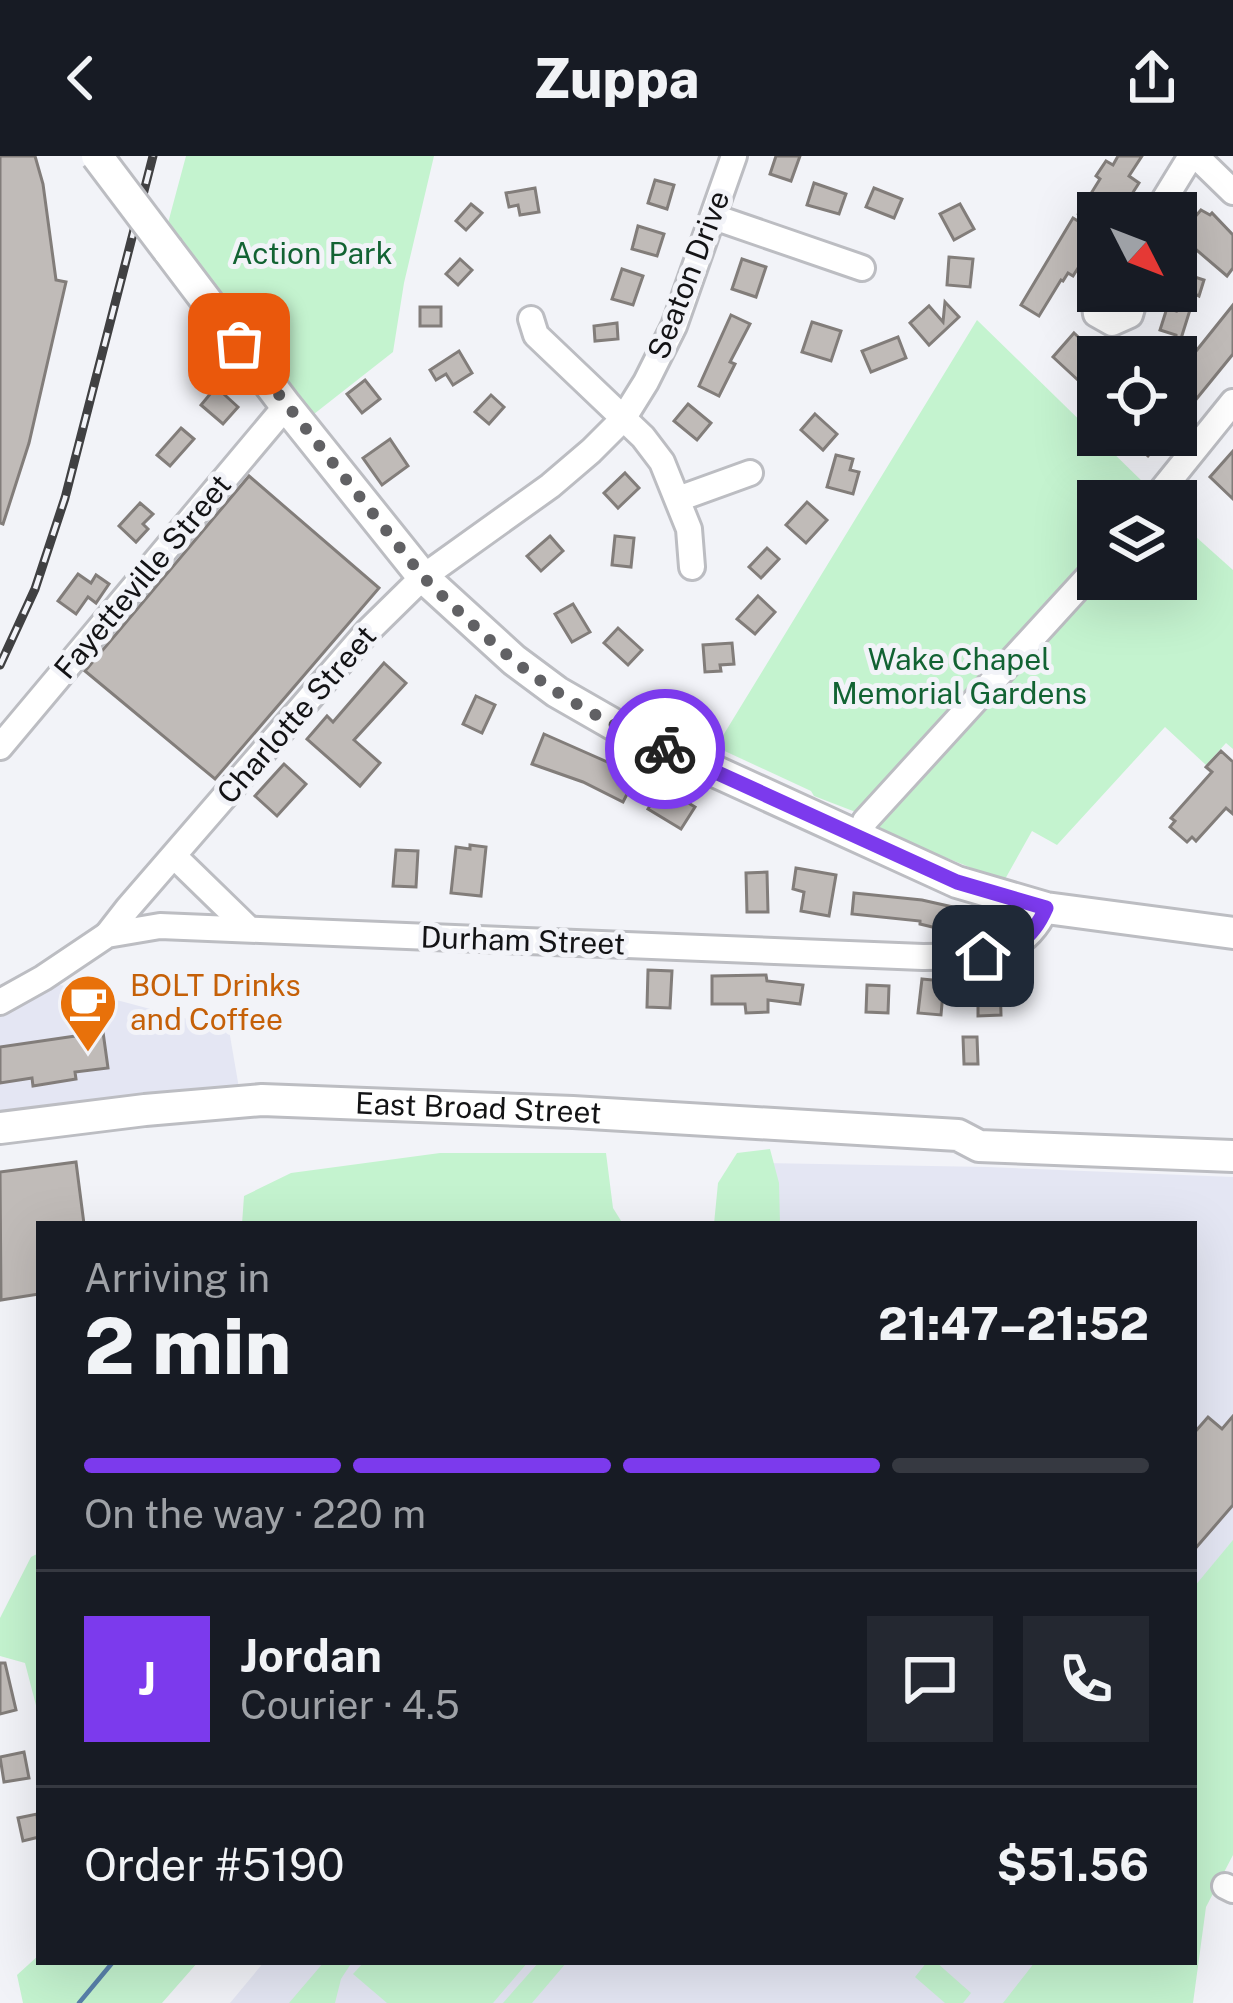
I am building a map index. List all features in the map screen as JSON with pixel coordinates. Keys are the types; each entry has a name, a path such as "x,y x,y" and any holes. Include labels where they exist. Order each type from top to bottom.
{"main road":[{"path":"97,156 286,406 423,577 514,660 557,692 634,734 957,882 1046,908 1233,933"},
{"name":"East Broad Street","path":"0,1128 262,1100 573,1112 958,1135 979,1146 1233,1156"},
{"name":"East Broad Street","path":"958,1135 981,1126 1233,1136"}],"street":[{"name":"Seaton Drive","path":"423,577 550,486 623,419 674,326 734,156"},
{"path":"1170,192 1194,156 1233,192"},
{"path":"714,217 862,268"},
{"path":"1096,312 1112,323 1131,312"},
{"path":"531,319 536,335 644,437 662,462 689,529 692,568"},
{"path":"1170,480 1233,402"},
{"name":"Fayetteville Street","path":"0,747 286,406"},
{"path":"678,499 751,473"},
{"name":"Charlotte Street","path":"107,935 367,632 423,577"},
{"path":"860,837 865,821 1077,589"},
{"path":"174,856 249,929"},
{"name":"Durham Street","path":"0,1001 107,935 160,926 983,956 1020,945 1046,908"}],"shaded area":[{"path":"53,983 229,1030 240,1094 159,1096 0,1114 0,1014"},
{"path":"764,1163 1233,1177 1233,1546 1197,1588 1197,1221 763,1221"},
{"path":"262,1965 1042,1965 1011,2003 230,2003"}],"green space":[{"name":"Action Park","path":"186,156 434,156 393,352 314,414 168,223"},
{"name":"Wake Chapel Memorial Gardens","path":"977,320 1077,418 1077,456 1116,456 1141,480 1077,480 1077,600 1197,600 1197,538 1233,570 1233,749 1226,743 1206,765 1165,727 1057,845 1032,831 1004,881 897,838 853,811 716,747"},
{"path":"770,1149 779,1183 780,1221 714,1221 718,1183 737,1153"},
{"path":"440,1153 606,1153 613,1208 621,1221 242,1221 244,1196 291,1173"},
{"path":"1233,1540 1233,1855 1206,1907 1193,2003 1003,2003 1033,1965 1197,1965 1197,1583"},
{"path":"36,1554 36,1705 25,1663 0,1656 0,1618"},
{"path":"36,1958 36,1965 195,1965 162,2003 23,2003 17,1975"},
{"path":"321,1965 350,1965 335,2003 289,2003"},
{"path":"361,1965 525,1965 493,2003 387,2003 353,1974"},
{"path":"536,1965 564,1965 532,2003 503,2003"},
{"path":"925,1965 939,1965 971,1993 963,2003 945,2003 915,1977"}],"building":[{"path":"0,156 35,156 56,280 66,282 29,443 3,524 0,523"},
{"path":"776,156 800,156 791,181 770,174"},
{"path":"1118,156 1142,156 1129,176 1139,183 1133,192 1092,192 1106,161 1113,165"},
{"path":"655,180 674,185 667,209 648,203"},
{"path":"814,183 846,194 839,214 807,205"},
{"path":"535,188 539,212 520,215 518,205 509,207 506,193"},
{"path":"874,188 902,199 894,218 866,207"},
{"path":"471,204 482,213 466,230 456,221"},
{"path":"960,204 974,229 954,240 940,214"},
{"path":"1201,210 1212,213 1233,235 1233,268 1227,276 1197,250"},
{"path":"1073,218 1077,220 1073,276 1068,273 1061,280 1039,316 1021,305"},
{"path":"638,226 664,234 657,256 632,249"},
{"path":"949,257 973,259 970,287 947,285"},
{"path":"460,259 472,270 458,285 446,274"},
{"path":"742,259 766,267 756,297 732,289"},
{"path":"622,269 643,276 633,305 612,299"},
{"path":"945,302 959,317 929,345 910,323 929,306 943,322"},
{"path":"1233,305 1233,354 1197,398 1197,350"},
{"path":"420,307 441,307 441,326 420,326"},
{"path":"1166,312 1189,312 1182,336 1160,330"},
{"path":"731,315 750,324 719,396 699,386"},
{"path":"812,322 841,331 831,361 802,352"},
{"path":"617,323 618,339 595,341 594,326"},
{"path":"1074,333 1077,379 1053,357"},
{"path":"898,337 906,358 871,372 862,351"},
{"path":"459,351 472,373 453,385 446,374 436,380 430,370"},
{"path":"365,380 380,399 362,413 347,394"},
{"path":"216,387 238,407 223,424 201,405"},
{"path":"491,395 504,407 489,424 475,412"},
{"path":"688,404 711,423 697,440 674,421"},
{"path":"815,414 837,434 823,450 801,430"},
{"path":"181,428 194,439 170,466 157,455"},
{"path":"390,439 408,466 382,485 363,458"},
{"path":"1233,451 1233,499 1210,477"},
{"path":"836,455 853,459 850,470 859,472 853,494 827,487"},
{"path":"625,473 639,488 618,508 604,493"},
{"path":"249,476 379,588 215,779 85,671"},
{"path":"807,502 827,520 806,543 786,525"},
{"path":"140,503 153,514 136,542 119,526"},
{"path":"550,536 563,551 541,571 527,556"},
{"path":"615,536 634,538 631,567 612,565"},
{"path":"767,548 779,559 761,578 749,567"},
{"path":"78,574 91,583 96,575 109,584 96,603 88,597 76,614 58,601"},
{"path":"758,596 775,612 755,634 737,619"},
{"path":"573,604 590,632 572,642 555,614"},
{"path":"618,628 642,650 628,665 604,643"},
{"path":"732,643 734,664 705,672 703,645"},
{"path":"384,663 406,683 354,740 380,763 360,786 307,739 327,716 333,722"},
{"path":"476,696 495,705 482,733 463,724"},
{"path":"544,734 612,764 616,757 640,769 623,802 532,764"},
{"path":"1221,751 1233,762 1233,814 1226,808 1196,841 1192,837 1187,842 1170,827 1175,821 1171,818 1212,772 1206,767"},
{"path":"284,764 306,784 277,816 255,796"},
{"path":"662,787 695,807 681,829 648,809"},
{"path":"470,845 486,847 481,896 451,893 456,847 470,849"},
{"path":"396,850 418,851 416,887 393,886"},
{"path":"796,868 836,875 829,916 801,911 804,892 793,889"},
{"path":"767,872 768,912 747,912 746,873"},
{"path":"854,893 966,910 961,934 920,921 852,914"},
{"path":"648,970 672,971 670,1008 647,1007"},
{"path":"766,975 767,981 803,985 800,1004 768,1000 768,1012 746,1013 745,1004 712,1004 712,976"},
{"path":"922,979 944,981 941,1015 918,1013"},
{"path":"978,980 1000,980 1001,1015 978,1016"},
{"path":"867,985 889,986 888,1013 866,1012"},
{"path":"103,1032 108,1068 75,1072 76,1079 33,1086 32,1078 0,1083 0,1047"},
{"path":"963,1037 977,1037 978,1064 964,1064"},
{"path":"76,1162 84,1221 36,1221 36,1294 1,1300 0,1172"},
{"path":"1233,1416 1233,1505 1197,1547 1197,1430 1208,1417 1222,1429"},
{"path":"0,1663 5,1663 16,1710 0,1714"},
{"path":"24,1752 29,1778 4,1782 0,1757"},
{"path":"36,1814 36,1838 23,1841 18,1818"}],"waterway":[{"path":"79,2003 111,1965"}],"railway":[{"path":"0,665 35,589 65,498 153,156"}],"way so far":[{"path":"239,344 423,577 469,621 557,692 665,749"}],"place":[{"name":"BOLT Drinks and Coffee","path":"88,1054"}],"route":[{"path":"665,749 957,882 1046,908 1020,945 983,956"}]}
